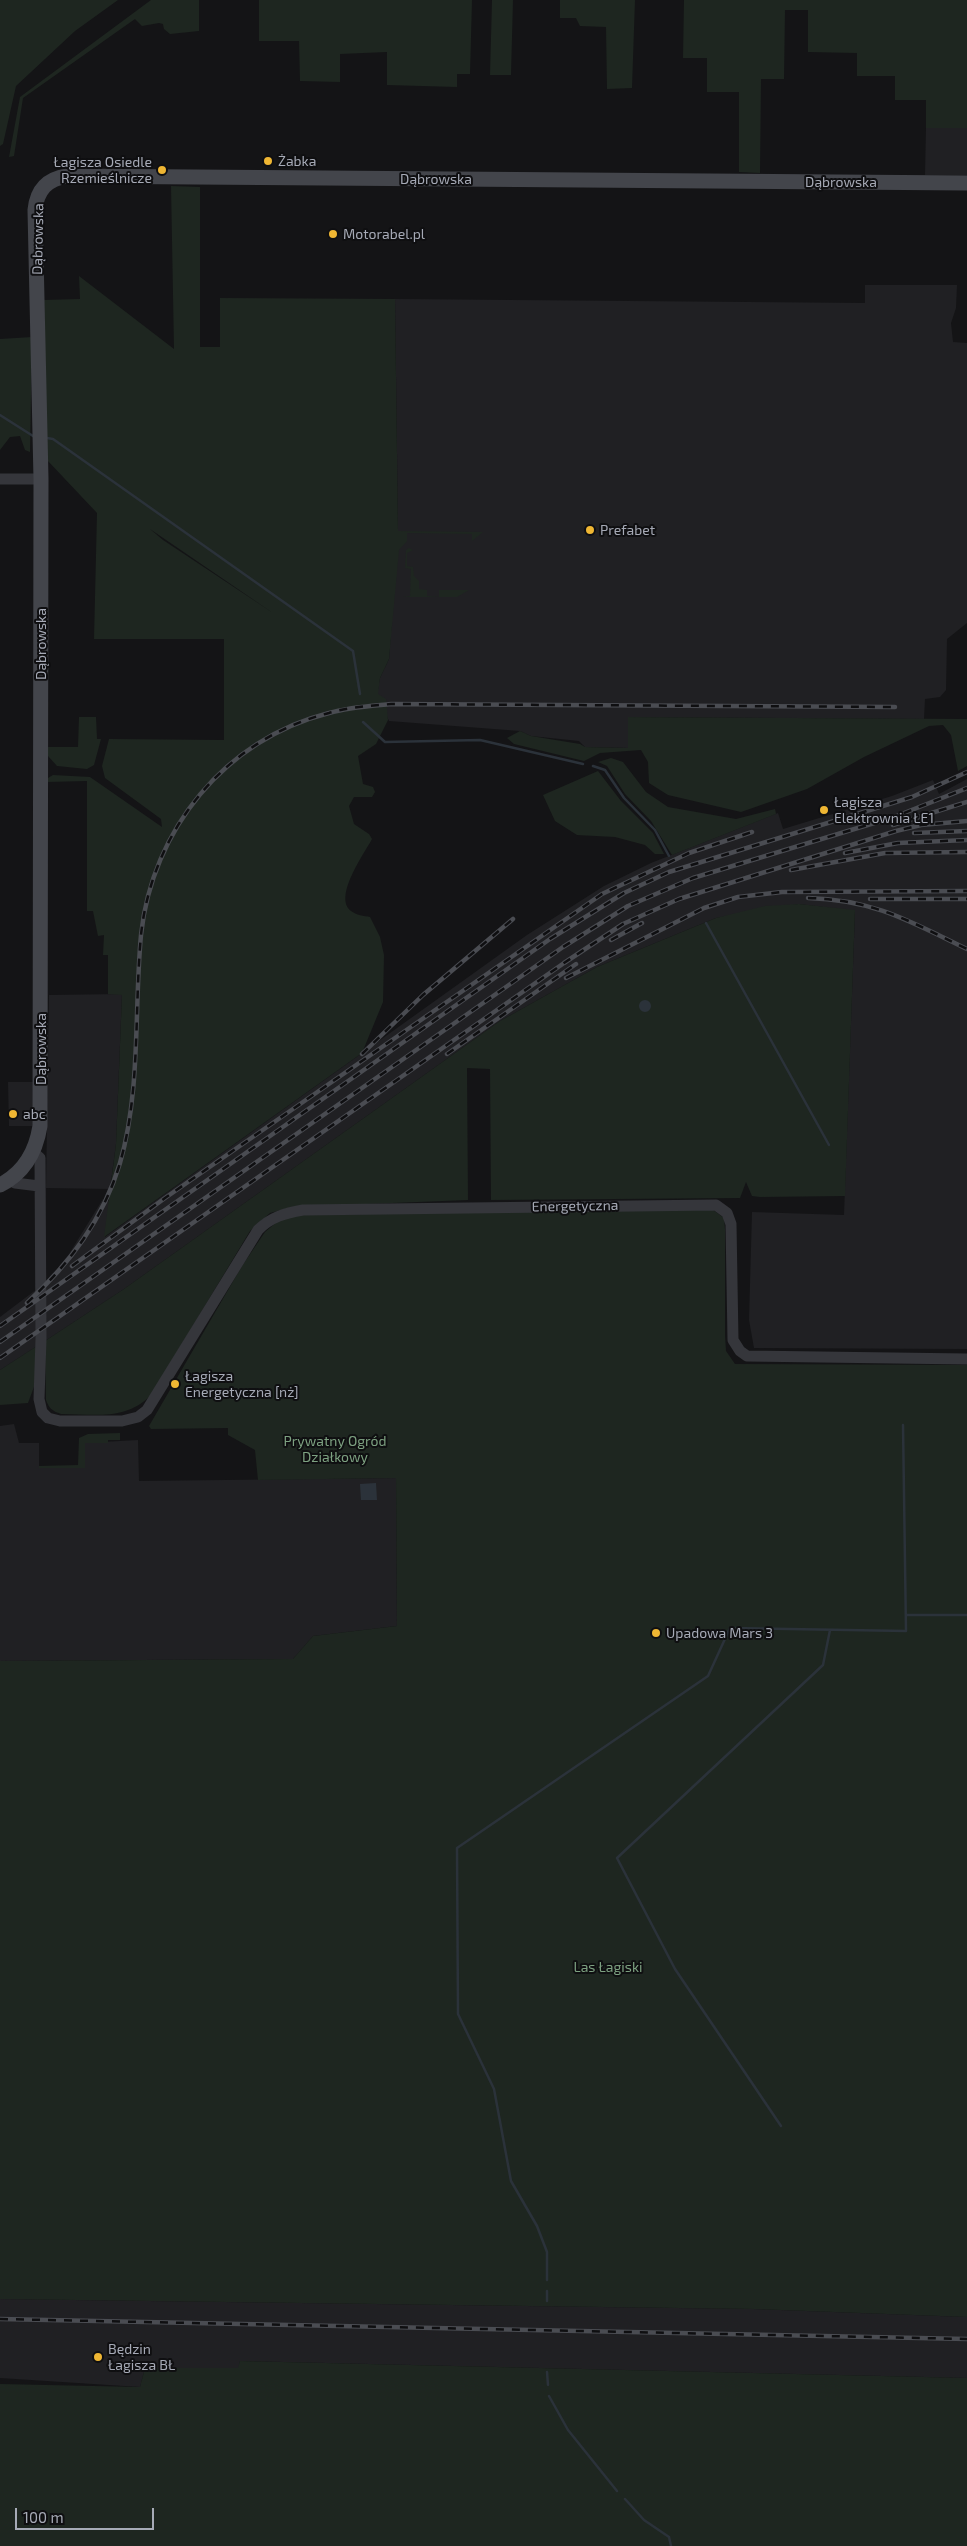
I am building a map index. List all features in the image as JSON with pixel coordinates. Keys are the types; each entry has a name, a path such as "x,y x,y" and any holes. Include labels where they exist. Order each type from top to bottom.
{"street":[{"name":"Dąbrowska","path":"153,1403 138,1417 122,1421 60,1421 48,1418 42,1412 39,1399 41,1340 40,1158 34,1152 40,1126 41,1094 41,479 35,210 42,188 58,177 967,183"},
{"path":"0,479 41,479"},
{"path":"5,1182 26,1163 34,1152"},
{"path":"5,1182 39,1186"},
{"name":"Energetyczna","path":"153,1403 258,1230 265,1223 280,1215 303,1210 716,1205 727,1213 731,1224 733,1340 740,1351 747,1356 754,1358 967,1359"}],"shaded area":[{"path":"926,128 967,128 967,175 925,175"},
{"path":"865,285 957,285 956,308 951,323 953,342 967,343 967,623 947,639 946,690 940,697 925,699 924,719 629,717 629,748 585,747 579,741 531,736 520,731 389,721 386,714 386,700 377,695 380,678 389,659 398,531 395,299 865,303"},
{"path":"967,779 967,1349 754,1348 749,1320 752,1212 844,1215 855,911 799,904 716,918 597,967 500,1021 124,1289 45,1341 45,1284 69,1254 103,1199 110,1202 105,1237 527,935 604,886 651,863 778,813 783,829 892,796 933,780 939,794"},
{"path":"122,994 116,1144 110,1189 46,1188 49,995"},
{"path":"645,1000 651,1006 645,1012 639,1006"},
{"path":"8,1082 36,1082 35,1126 9,1126"},
{"path":"37,1289 37,1346 0,1370 0,1317"},
{"path":"14,1424 19,1443 39,1443 39,1468 85,1467 85,1443 138,1440 139,1481 396,1478 397,1626 313,1636 293,1659 0,1661 0,1426"},
{"path":"376,1483 377,1500 361,1500 360,1484"},
{"path":"0,2299 754,2309 967,2317 967,2378 240,2361 239,2368 145,2368 140,2387 0,2378"}],"green space":[{"path":"0,0 118,0 75,31 16,86 3,144 0,146"},
{"path":"151,0 199,0 199,31 170,34 164,29 163,24 142,26 135,19 23,98 14,156 9,157 20,97"},
{"path":"259,0 472,0 470,74 457,74 457,87 387,85 387,52 340,54 340,82 300,81 299,41 259,41"},
{"path":"492,0 513,0 511,75 490,75"},
{"path":"560,0 635,0 632,88 607,89 606,27 580,26 576,18 560,18"},
{"path":"684,0 967,0 967,128 926,128 926,100 895,100 895,76 857,76 857,53 808,52 808,10 785,10 784,79 761,79 760,173 739,172 739,92 707,92 707,58 683,58"},
{"path":"171,186 200,187 200,347 220,347 220,298 395,299 398,531 483,532 472,541 472,534 407,533 407,541 399,550 389,659 380,678 378,694 386,699 388,720 376,744 358,756 363,784 373,787 375,792 372,797 354,797 349,806 354,824 369,834 372,839 352,875 346,896 346,905 353,912 370,917 380,937 384,955 383,1002 362,1053 104,1237 116,1144 122,995 108,994 108,955 103,955 104,935 98,936 93,911 87,911 87,781 47,782 48,778 53,775 90,777 162,827 161,819 105,778 102,766 109,739 224,740 224,639 94,639 97,513 47,460 44,300 80,299 79,276 174,349","holes":["150,529 273,613 163,540"]},
{"path":"32,337 30,452 25,450 20,436 10,437 0,450 0,339"},
{"path":"409,548 413,550 407,553 407,566 413,567 414,576 419,581 419,589 427,590 427,596 439,597 403,597 410,596 411,569 405,568 406,550"},
{"path":"439,590 469,590 457,597 439,597"},
{"path":"79,717 96,717 97,739 101,739 94,765 87,769 57,766 48,756 46,747 78,747"},
{"path":"628,717 967,719 967,766 958,771 951,735 943,725 929,726 864,757 807,789 741,812 668,795 649,783 648,762 641,750 600,753 584,761 514,744 507,738 520,731 531,736 580,744 585,747 628,748"},
{"path":"611,758 623,762 646,792 668,807 736,819 775,809 776,814 672,855 651,821 625,794 607,766 598,762"},
{"path":"598,771 621,801 653,833 664,854 655,854 645,845 615,837 577,835 555,821 543,795"},
{"path":"799,904 855,910 845,1196 752,1196 746,1182 740,1198 491,1200 490,1069 467,1068 468,1200 292,1207 270,1213 250,1231 151,1395 131,1409 109,1414 61,1414 50,1407 46,1400 45,1341 124,1289 500,1021 597,967 716,918 765,906"},
{"name":"Las Łagiski","path":"712,1209 724,1218 726,1351 735,1364 967,1365 967,2317 754,2309 0,2299 0,1661 293,1659 313,1636 397,1626 396,1478 258,1480 255,1450 228,1435 228,1428 151,1429 149,1426 242,1266 265,1232 278,1221 296,1215"},
{"path":"37,1346 35,1384 28,1403 0,1405 0,1370"},
{"path":"120,1433 120,1440 108,1440 108,1443 85,1443 85,1468 39,1468 39,1466 78,1465 79,1438 88,1434"},
{"path":"240,2361 967,2378 967,2546 0,2546 0,2384 140,2387 145,2368 238,2368"}],"waterway":[{"path":"0,415 33,436"},
{"path":"47,438 53,439 353,651 360,694"},
{"path":"363,722 385,742 480,740 583,764"},
{"path":"593,766 605,770 624,798 655,830 669,856"},
{"path":"706,923 829,1145"},
{"path":"547,2280 547,2252 537,2226 511,2181 494,2089 458,2014 457,1848 708,1676 730,1628 906,1631 903,1425"},
{"path":"907,1615 967,1615"},
{"path":"781,2126 675,1969 617,1858 823,1665 830,1630"},
{"path":"547,2291 547,2301"},
{"path":"547,2372 548,2385"},
{"path":"549,2396 568,2430 617,2491"},
{"path":"625,2499 644,2520 669,2537 671,2546"}],"railway":[{"path":"27,1303 43,1288 83,1239 104,1203 120,1163 127,1135 134,1079 141,935 148,896 160,860 178,825 200,794 227,767 257,744 292,726 329,713 352,708 391,704 895,707"},
{"path":"0,1326 550,939 624,893 669,872 912,797 967,772"},
{"path":"0,1342 563,947 628,906 693,878 894,817 967,788"},
{"path":"893,825 967,802"},
{"path":"0,1358 564,963 623,924 679,899 896,831 921,825 967,821"},
{"path":"914,833 967,831"},
{"path":"72,1266 165,1198 602,894 689,853 752,832"},
{"path":"845,853 898,843 967,840"},
{"path":"791,870 885,853 967,852"},
{"path":"566,978 704,908 738,897 782,892 967,891"},
{"path":"808,898 853,903 891,914 967,949"},
{"path":"870,899 967,899"},
{"path":"362,1054 423,995 513,919"},
{"path":"611,940 642,923"},
{"path":"447,1054 576,964"},
{"path":"0,2319 967,2339"}],"place":[{"name":"Żabka","path":"268,161"},
{"name":"Łagisza Osiedle Rzemieślnicze","path":"162,170"},
{"name":"Motorabel.pl","path":"333,234"},
{"name":"Prefabet","path":"590,530"},
{"name":"Łagisza Elektrownia ŁE1","path":"824,810"},
{"name":"abc","path":"13,1114"},
{"name":"Łagisza Energetyczna [nż]","path":"175,1384"},
{"name":"Upadowa Mars 3","path":"656,1633"},
{"name":"Będzin Łagisza BŁ","path":"98,2357"}],"park label":[{"name":"Prywatny Ogród Działkowy","path":"335,1449"}]}
